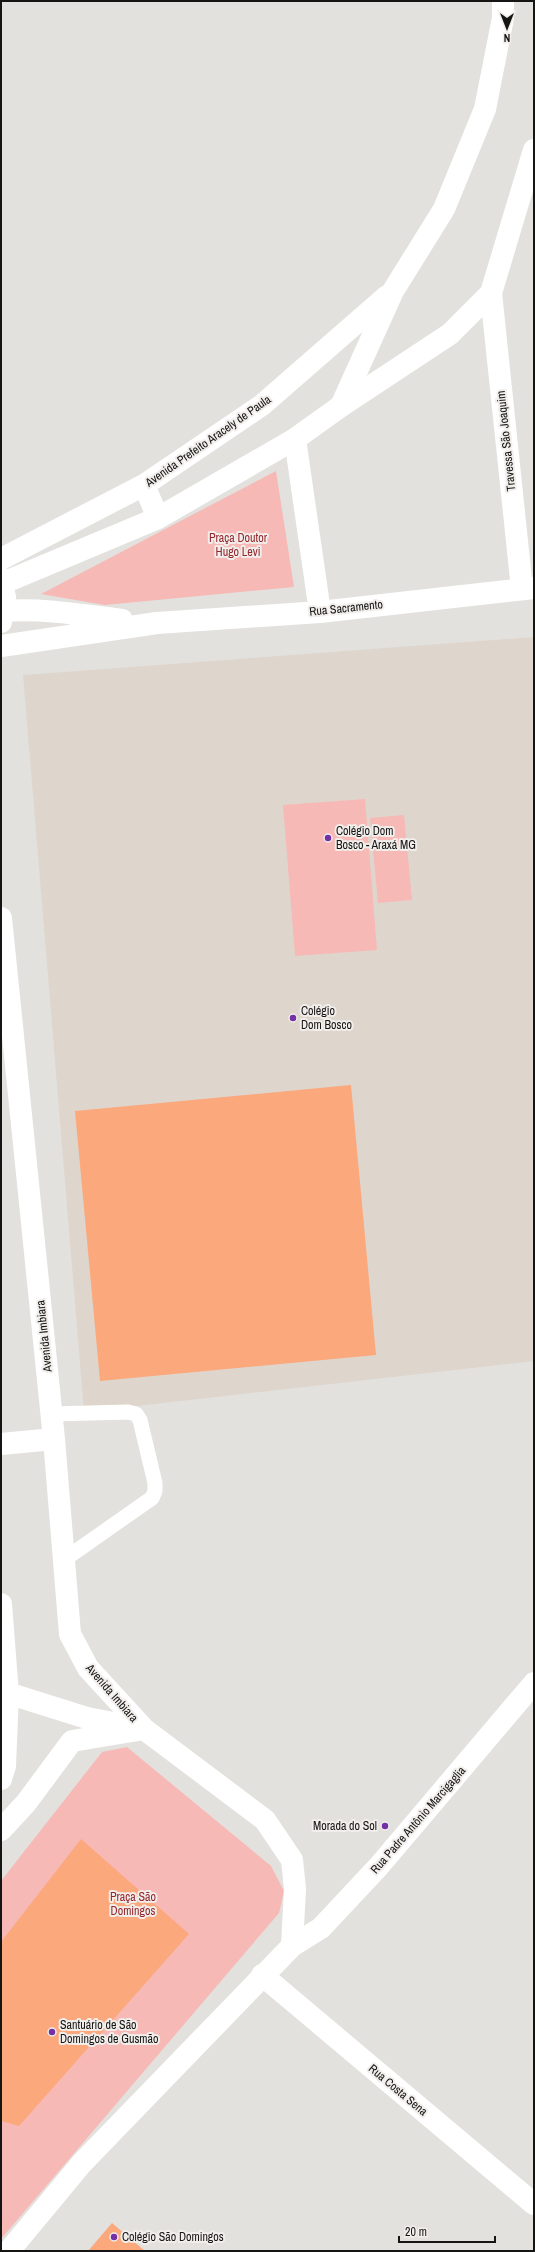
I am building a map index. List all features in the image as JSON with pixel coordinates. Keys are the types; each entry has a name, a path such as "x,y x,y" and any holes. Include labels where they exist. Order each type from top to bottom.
{"main road":[{"name":"Avenida Prefeito Aracely de Paula","path":"341,406 393,291 444,209 485,109 503,18 503,1"},
{"path":"157,623 50,611 25,610 2,616 2,581 158,518 294,439 450,334 491,293 534,150"},
{"name":"Avenida Prefeito Aracely de Paula","path":"1,558 144,485 262,405 393,291"},
{"name":"Travessa São Joaquim","path":"491,293 528,588"},
{"path":"294,439 320,612"},
{"path":"144,485 158,518"},
{"name":"Rua Sacramento","path":"157,623 320,612 528,588"},
{"path":"1,646 157,623"},
{"name":"Avenida Imbiara","path":"1,918 52,1414 70,1634 88,1668 144,1729"},
{"path":"1,1444 54,1439"},
{"path":"1,1604 4,1692 2,1769 26,1803"},
{"name":"Rua Padre Antônio Marcigaglia","path":"292,1946 321,1928 379,1866 534,1683"},
{"path":"4,1692 87,1718 144,1729 265,1820 292,1860 294,1888 292,1946 262,1975 82,2163 9,2251"},
{"path":"1,1830 26,1803 72,1741 144,1729"},
{"name":"Rua Costa Sena","path":"262,1975 534,2204"}],"lane":[{"path":"52,1414 128,1412 136,1414 140,1420 155,1483 152,1498 65,1559"}],"shaded area":[{"name":"Colégio Dom Bosco","path":"534,637 534,1361 84,1412 23,675"}],"green space":[{"name":"Praça Doutor Hugo Levi","path":"276,471 294,587 105,605 41,594"},
{"path":"365,799 377,950 295,956 283,805"},
{"path":"404,815 412,900 378,903 370,818"},
{"name":"Praça São Domingos","path":"127,1747 271,1866 284,1891 279,1913 1,2239 1,1881 102,1752"}],"building":[{"path":"351,1085 376,1355 100,1381 75,1111"},
{"name":"Santuário de São Domingos de Gusmão","path":"81,1839 189,1934 19,2126 1,2121 1,1942"},
{"name":"Colégio São Domingos","path":"112,2223 145,2251 88,2251"}],"place":[{"name":"Colégio Dom Bosco - Araxá MG","path":"328,838"},
{"name":"Colégio Dom Bosco","path":"293,1018"},
{"name":"Morada do Sol","path":"385,1826"},
{"name":"Santuário de São Domingos de Gusmão","path":"52,2032"},
{"name":"Colégio São Domingos","path":"114,2237"}]}
